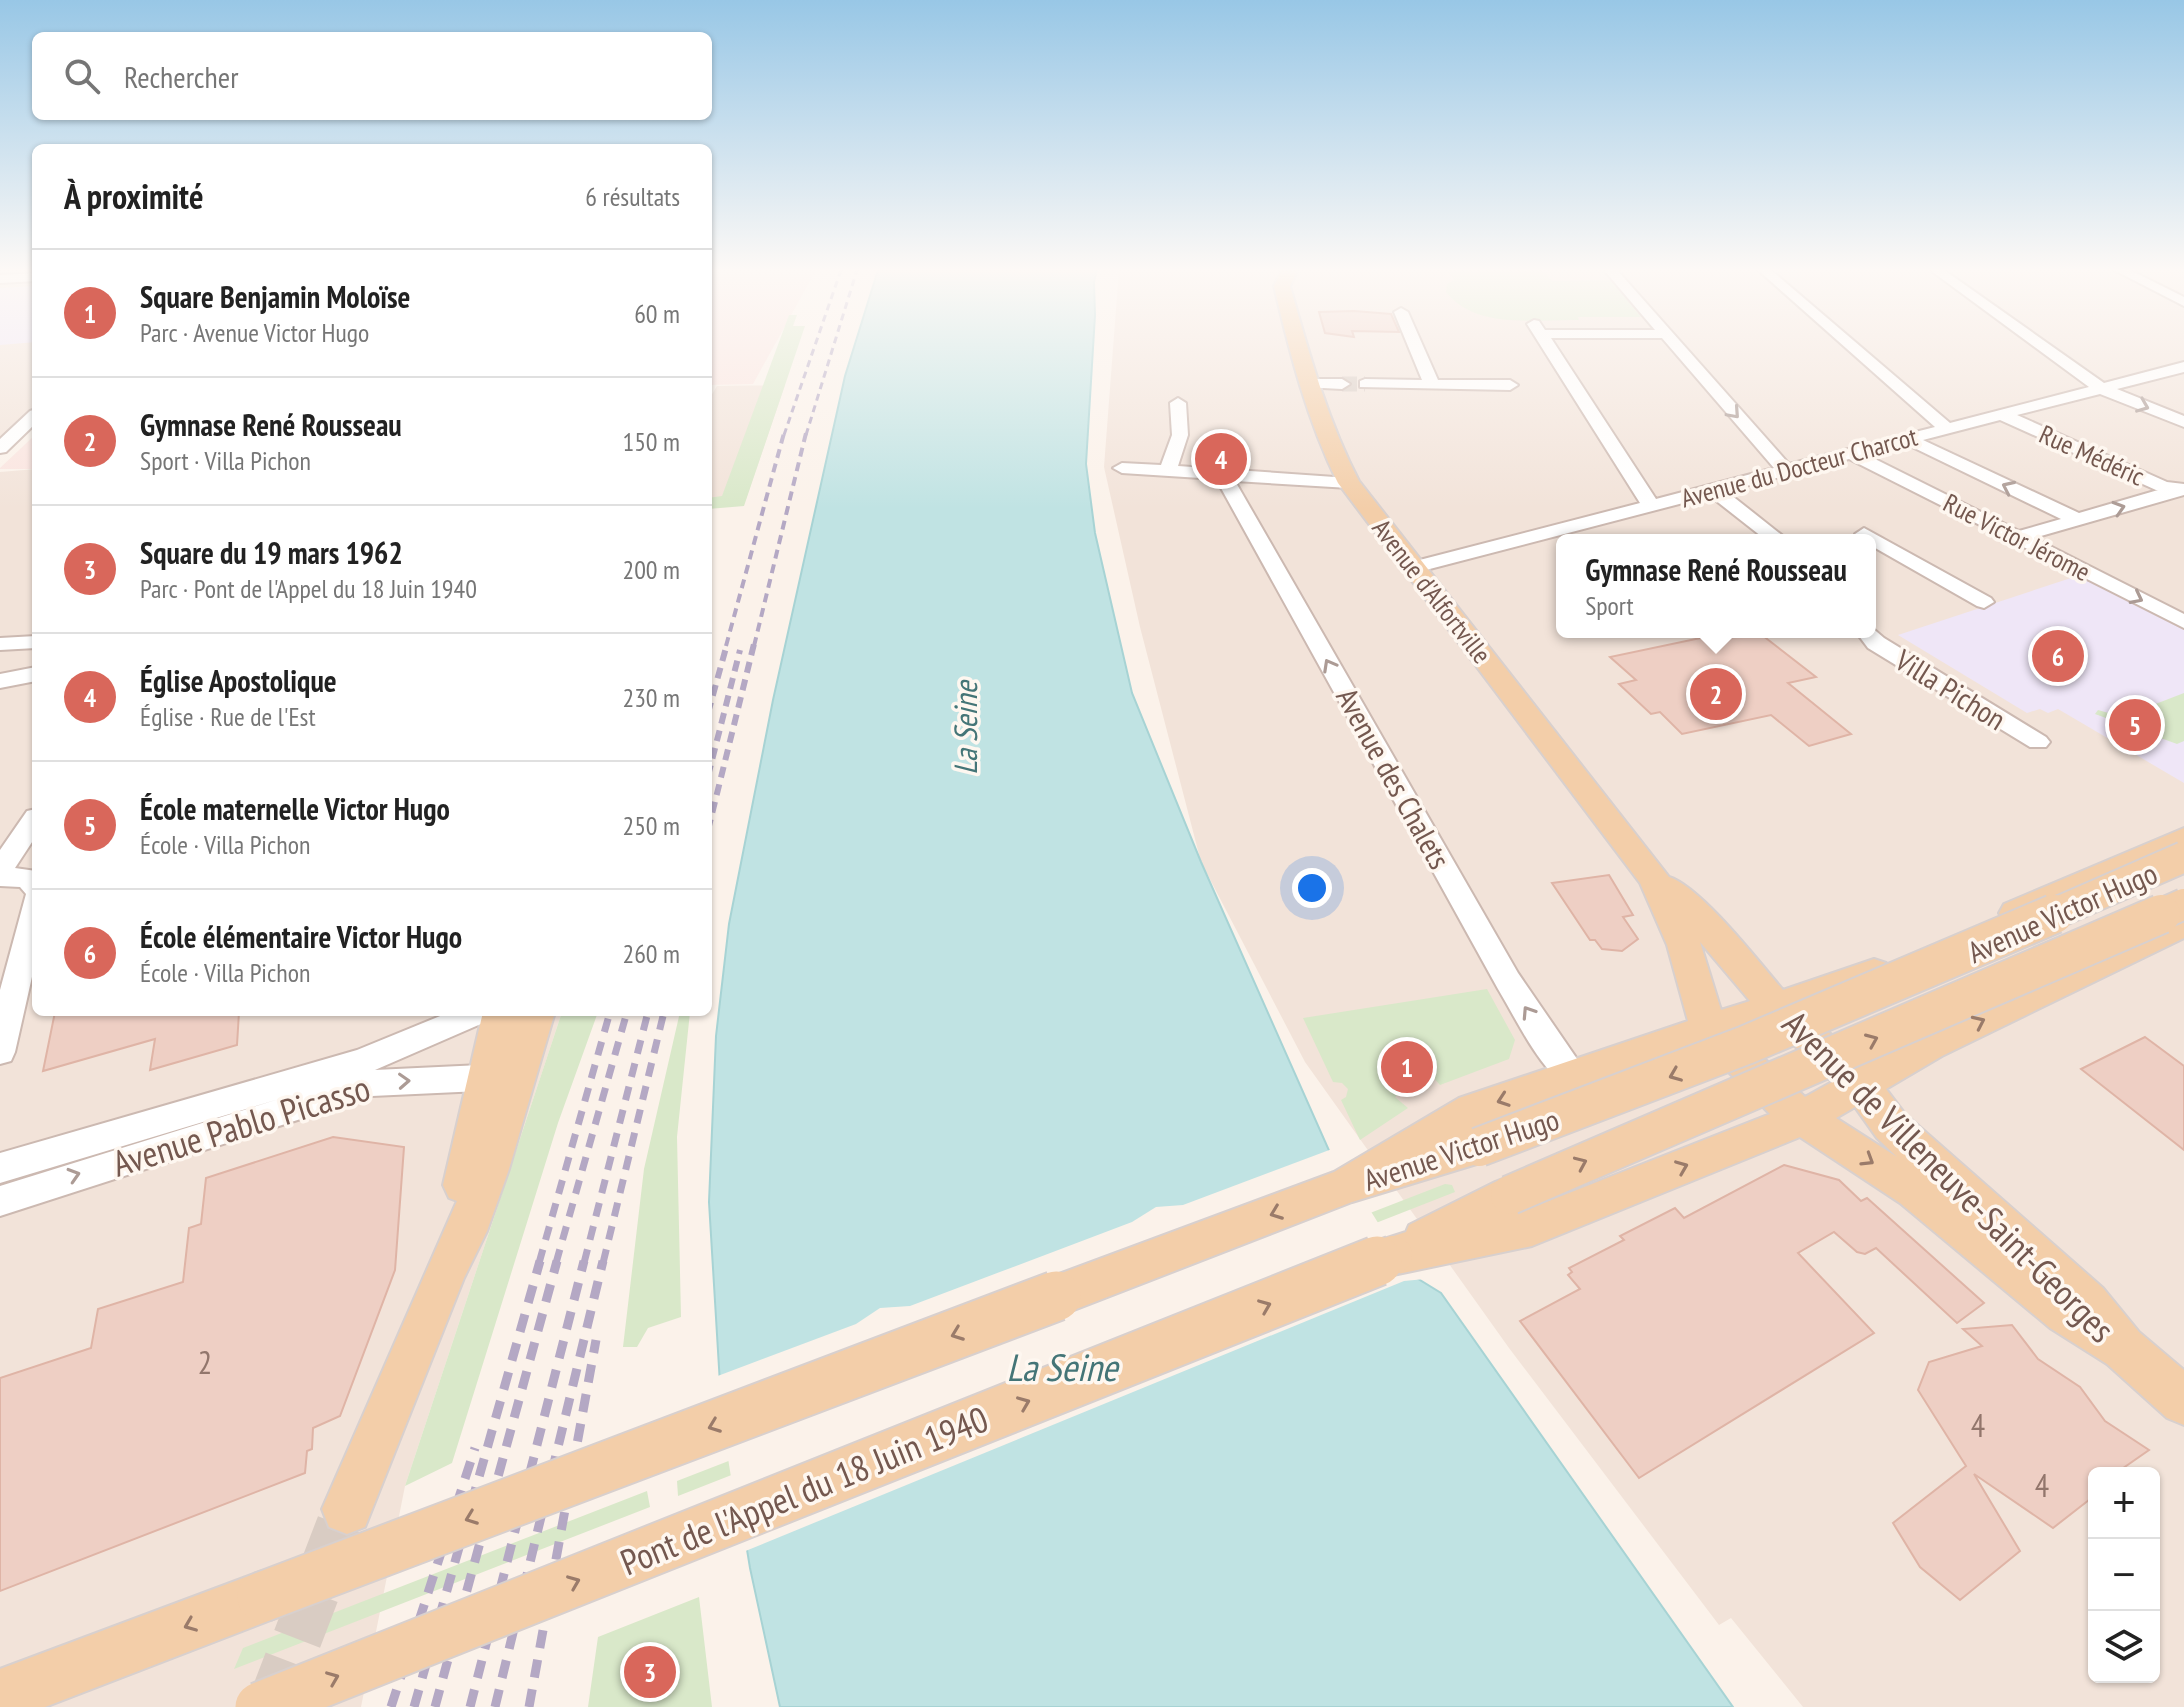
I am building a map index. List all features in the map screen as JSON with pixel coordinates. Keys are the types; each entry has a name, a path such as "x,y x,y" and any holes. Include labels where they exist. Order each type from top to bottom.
{"main road":[{"name":"Avenue d'Alfortville","path":"1299,350 1328,441 1349,483 1654,879 1684,945 1708,1027 1771,1092 1803,1118"},
{"name":"Avenue Victor Hugo","path":"1349,1185 1457,1118 1708,1027 1849,983 1940,947 2184,839"},
{"name":"Avenue Victor Hugo","path":"1349,1185 1479,1147 1643,1088 1861,1000 2184,857"},
{"name":"Avenue d'Alfortville","path":"1654,879 1691,909 1775,1005"},
{"name":"Avenue Victor Hugo","path":"1393,1255 1510,1195 1644,1135 1993,989 2184,904"},
{"name":"Avenue Victor Hugo","path":"1393,1255 1532,1227 1803,1118 1929,1045 2184,923"},
{"name":"Avenue de Villeneuve-Saint-Georges","path":"1775,1005 1860,1084 1891,1126 2087,1303 2123,1348"},
{"path":"347,1509 480,1193 503,1077 501,1016"},
{"path":"503,1077 535,1016"},
{"name":"Avenue de Villeneuve-Saint-Georges","path":"1803,1118 1915,1190 2066,1313 2123,1348 2184,1401"},
{"path":"0,1697 1349,1185"},
{"name":"Pont de l'Appel du 18 Juin 1940","path":"260,1707 1393,1255"}],"street":[{"path":"1417,350 1432,385"},
{"path":"1550,350 1651,505"},
{"path":"1679,350 1785,470"},
{"path":"1856,350 1947,429"},
{"path":"2047,350 2102,389 2184,422"},
{"name":"Avenue du Docteur Charcot","path":"1415,567 2184,367"},
{"path":"1308,384 1342,384"},
{"path":"1365,384 1510,385"},
{"path":"1167,472 1180,435 1178,403"},
{"name":"Rue Médéric","path":"2001,414 2162,486 2183,490"},
{"path":"0,448 32,418"},
{"path":"1906,438 2078,520"},
{"name":"Rue Victor Jérome","path":"1850,453 2184,622"},
{"path":"1122,468 1349,483"},
{"name":"Avenue des Chalets","path":"1223,476 1508,981 1553,1051 1573,1075"},
{"path":"1712,489 1770,534"},
{"path":"2018,537 2183,490"},
{"path":"1864,534 1886,527"},
{"path":"1876,541 1984,602"},
{"name":"Villa Pichon","path":"1872,638 2038,742"},
{"path":"0,644 32,642"},
{"path":"0,681 32,675"},
{"path":"0,870 32,823"},
{"path":"0,877 32,885"},
{"path":"0,1052 32,896"},
{"name":"Avenue Pablo Picasso","path":"0,1168 364,1061 471,1016"},
{"name":"Avenue Pablo Picasso","path":"0,1201 372,1083 503,1077"}],"shaded area":[{"path":"0,350 32,350 32,414 0,446"},
{"path":"712,350 772,350 753,384 712,385"},
{"path":"1113,350 2184,350 2184,1707 1803,1707 1731,1618 1719,1625 1509,1348 1305,1062 1201,862 1140,627 1104,467"},
{"path":"785,385 746,499 712,499 712,394 717,386"},
{"path":"32,438 32,469 0,468"},
{"path":"32,469 32,1016 561,1016 405,1486 361,1707 0,1707 0,472"},
{"path":"2080,575 2184,629 2184,783 2058,709 2048,713 2040,709 2027,713 1898,635"}],"green space":[{"path":"776,350 797,350 744,506 712,509 712,497 722,496"},
{"path":"2184,693 2184,741 2177,744 2095,714 2098,710 2127,715"},
{"path":"1487,989 1515,1040 1509,1059 1440,1085 1430,1074 1395,1097 1408,1108 1360,1140 1341,1100 1346,1097 1348,1089 1342,1083 1333,1082 1303,1018"},
{"path":"561,1016 597,1016 558,1123 452,1463 405,1486"},
{"path":"679,1016 690,1016 677,1137 681,1317 648,1328 637,1347 623,1347 644,1169"},
{"path":"1445,1184 1452,1185 1455,1192 678,1496 677,1481"},
{"path":"647,1491 650,1507 234,1669 243,1648"},
{"path":"699,1597 712,1707 588,1707 598,1637"}],"water":[{"name":"La Seine","path":"853,350 1093,350 1086,464 1095,533 1132,693 1201,862 1331,1155 1402,1269 1441,1293 1733,1707 780,1707 750,1568 720,1384 709,1202 716,1036 729,924 773,700"}],"pier":[{"path":"1332,1149 1405,1266 1425,1279 1404,1281 743,1552 715,1377 856,1324 880,1308 910,1306 1132,1222 1156,1207 1183,1205"}],"building":[{"path":"1700,638 1766,638 1816,677 1788,683 1851,734 1809,746 1771,715 1682,734 1660,712 1651,714 1619,684 1636,680 1610,657"},
{"path":"1609,875 1633,915 1623,917 1638,939 1622,951 1602,949 1595,940 1590,940 1552,883"},
{"path":"54,1016 239,1016 237,1045 150,1070 155,1039 43,1071"},
{"path":"2145,1037 2184,1066 2184,1150 2081,1069"},
{"path":"333,1137 404,1147 395,1270 340,1416 313,1428 312,1449 307,1451 305,1473 0,1591 0,1378 91,1348 98,1309 183,1282 189,1228 201,1224 206,1178"},
{"path":"1784,1165 1839,1180 1861,1201 1867,1198 1984,1303 1957,1323 1876,1248 1865,1254 1857,1252 1834,1232 1798,1253 1874,1333 1639,1478 1520,1321 1580,1289 1568,1275 1572,1272 1569,1268 1624,1240 1620,1236 1675,1208 1684,1218"},
{"path":"2012,1325 2038,1359 2080,1387 2105,1421 2149,1450 2125,1467 2088,1467 2088,1501 2053,1528 1974,1474 2020,1551 1960,1600 1920,1567 1893,1523 1966,1466 1918,1390 1929,1362 1982,1346 1963,1329"}],"tunnel":[{"path":"1342,384 1365,384"},
{"path":"271,1707 347,1509"}],"railway":[{"path":"784,435 813,350"},
{"path":"806,435 832,350"},
{"path":"726,646 784,433"},
{"path":"754,646 806,433"},
{"path":"712,698 727,644"},
{"path":"712,814 754,644"},
{"path":"712,760 740,650"},
{"path":"539,1263 609,1016"},
{"path":"556,1263 626,1016"},
{"path":"584,1263 647,1016"},
{"path":"603,1263 663,1016"},
{"path":"414,1707 540,1261"},
{"path":"435,1707 557,1261"},
{"path":"470,1707 584,1261"},
{"path":"495,1707 603,1261"},
{"path":"529,1707 596,1340"},
{"path":"391,1707 475,1448"}],"place":[{"name":"Église Apostolique","path":"1221,459"},
{"name":"École élémentaire Victor Hugo","path":"2058,656"},
{"name":"Gymnase René Rousseau","path":"1716,694"},
{"name":"École maternelle Victor Hugo","path":"2135,725"},
{"name":"Square Benjamin Moloïse","path":"1407,1067"},
{"name":"Square du 19 mars 1962","path":"650,1672"}]}
